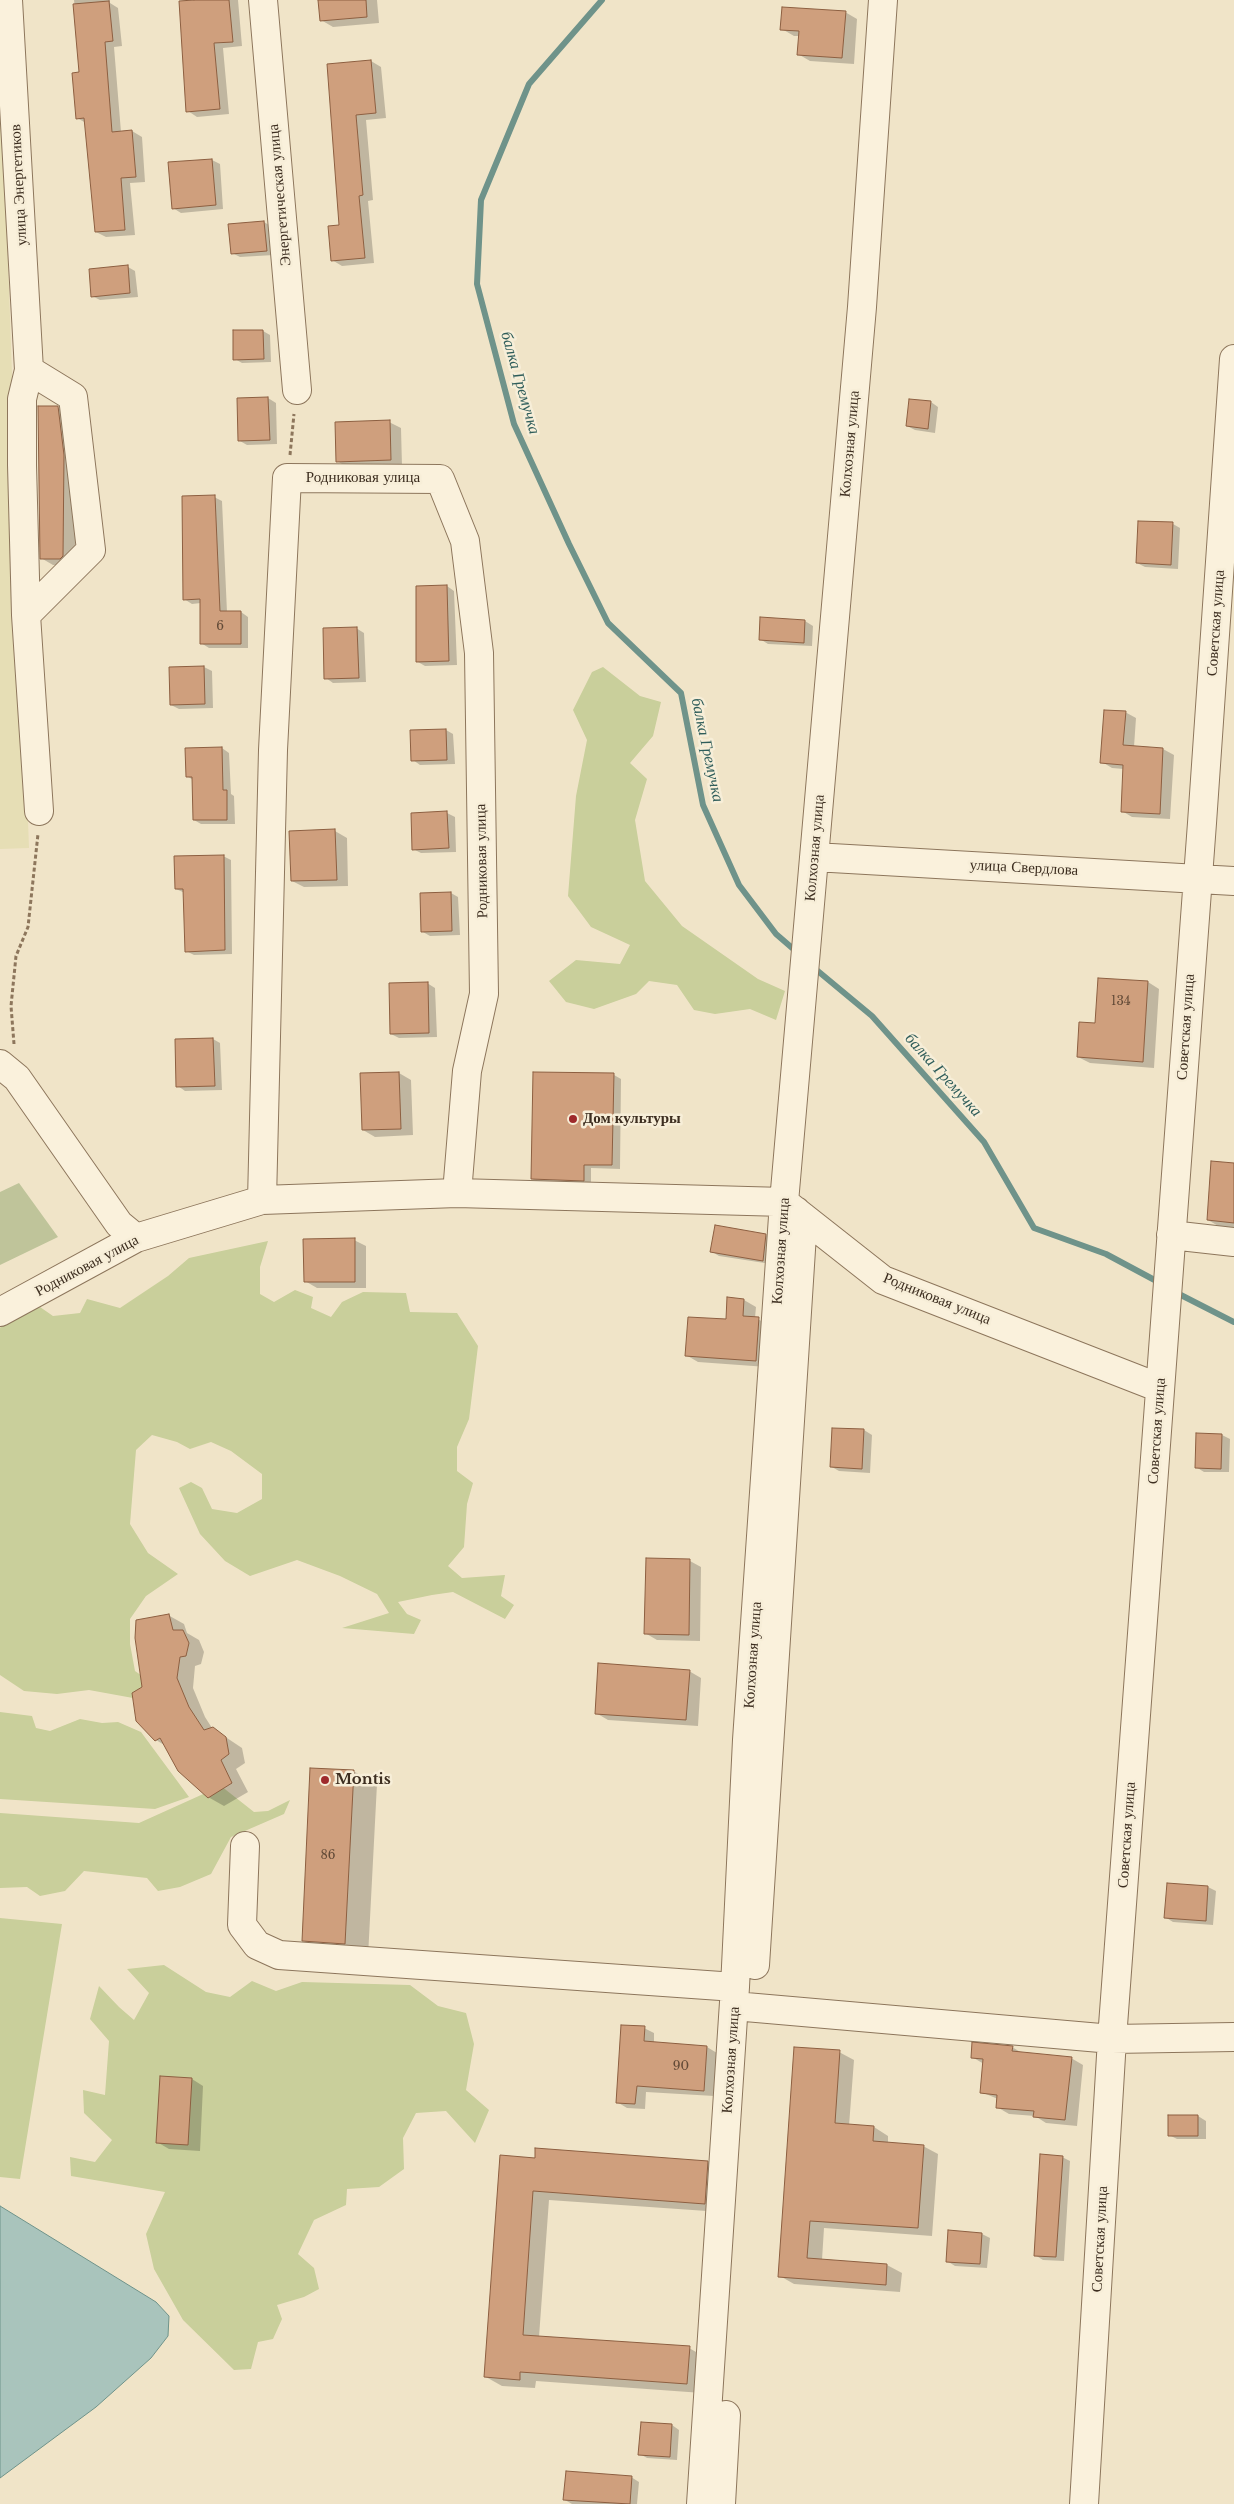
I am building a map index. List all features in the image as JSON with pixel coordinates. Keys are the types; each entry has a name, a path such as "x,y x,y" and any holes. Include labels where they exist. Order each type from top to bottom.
{"street":[{"name":"улица Энергетиков","path":"8,0 29,370 22,399 26,615 39,811"},
{"name":"Энергетическая улица","path":"263,0 297,390"},
{"name":"Колхозная улица","path":"721,2504 741,2001 747,1740 790,1207 803,978 861,317 883,0"},
{"name":"Советская улица","path":"1084,2504 1112,2040 1234,359"},
{"path":"26,615 91,550 73,397 29,370"},
{"name":"Родниковая улица","path":"262,1200 273,750 287,478 440,479 465,541 479,653 484,994 467,1071 457,1193"},
{"name":"улица Свердлова","path":"814,857 1234,881"},
{"path":"9,1071 119,1224 136,1238"},
{"name":"Родниковая улица","path":"0,1312 136,1238 262,1200 457,1193 790,1207 883,1280 1160,1388"},
{"path":"1171,1234 1234,1242"},
{"path":"245,1846 242,1925 257,1945 279,1956 741,2001 1112,2040 1234,2037"},
{"name":"Колхозная улица","path":"701,2504 741,2001"}],"path":[{"path":"287,478 297,390"},
{"path":"9,1071 11,1006 16,956 28,927 37,857 39,811"}],"shaded area":[{"path":"0,38 29,848 0,849"}],"green space":[{"path":"603,667 640,696 661,702 653,736 630,763 647,779 635,820 645,881 682,926 758,979 785,991 776,1020 750,1009 715,1014 694,1010 677,985 649,981 636,994 594,1009 566,1002 549,981 576,960 620,964 630,945 591,927 568,896 576,796 587,740 573,710 592,672"},
{"path":"19,1183 58,1237 0,1265 0,1192"},
{"path":"268,1241 260,1267 260,1294 274,1302 295,1290 313,1297 311,1308 331,1317 342,1302 363,1292 406,1293 410,1312 457,1313 478,1346 469,1419 457,1447 457,1471 473,1483 467,1504 464,1547 448,1566 462,1578 505,1575 501,1596 514,1605 505,1619 453,1592 398,1602 407,1614 421,1620 414,1634 342,1628 389,1613 377,1594 340,1576 297,1560 250,1576 225,1561 200,1534 179,1488 191,1482 202,1488 212,1509 237,1513 262,1499 262,1474 231,1451 211,1442 190,1449 177,1442 152,1435 136,1450 130,1524 148,1553 178,1574 146,1596 130,1619 130,1644 135,1671 148,1680 144,1700 89,1690 57,1694 24,1691 0,1675 0,1328 7,1319 40,1307 53,1316 80,1313 87,1299 120,1308 168,1276 189,1258"},
{"path":"0,1712 32,1716 36,1728 50,1731 80,1719 102,1723 118,1722 141,1732 189,1797 155,1809 0,1799"},
{"path":"221,1786 254,1812 268,1811 290,1800 284,1814 231,1837 211,1874 180,1887 158,1891 147,1878 84,1871 65,1891 40,1896 27,1887 0,1888 0,1813 139,1823"},
{"path":"0,1918 62,1924 20,2179 0,2177"},
{"path":"164,1965 206,1992 230,1997 252,1981 276,1991 302,1982 410,1985 438,2006 466,2013 474,2044 466,2090 489,2110 475,2143 446,2111 416,2113 403,2138 404,2169 379,2187 347,2189 346,2205 314,2220 298,2254 314,2268 319,2289 304,2297 277,2305 282,2319 273,2339 258,2342 251,2369 234,2370 183,2320 154,2269 146,2234 165,2192 71,2176 70,2157 95,2162 112,2140 84,2113 83,2090 105,2095 109,2041 90,2019 99,1986 134,2020 149,1993 127,1969"}],"water":[{"path":"0,2206 156,2302 169,2316 168,2336 151,2358 96,2407 0,2478"}],"building":[{"path":"229,0 233,42 214,43 220,109 186,112 179,1"},
{"path":"318,0 366,0 367,17 320,21"},
{"path":"109,1 113,41 105,42 112,132 132,130 136,177 121,178 125,230 95,232 84,118 76,119 72,73 79,72 73,4"},
{"path":"782,7 846,11 842,58 797,55 799,31 780,30"},
{"path":"371,60 376,113 356,115 363,195 359,196 365,258 331,261 328,226 339,225 327,64"},
{"path":"212,159 216,205 172,209 168,162"},
{"path":"264,221 267,251 231,254 228,224"},
{"path":"128,265 130,293 91,297 89,269"},
{"path":"233,330 263,330 264,359 233,360"},
{"path":"268,397 270,440 238,441 237,398"},
{"path":"909,399 931,401 928,429 906,426"},
{"path":"38,406 58,406 64,455 63,556 60,559 40,559"},
{"path":"390,420 391,460 336,462 335,422"},
{"path":"215,495 220,611 241,611 241,644 200,644 200,599 183,600 182,496"},
{"path":"1138,521 1173,522 1171,565 1136,563"},
{"path":"447,585 449,661 416,662 416,586"},
{"path":"760,617 805,620 804,643 759,640"},
{"path":"357,627 359,678 324,679 323,628"},
{"path":"204,666 205,704 170,705 169,667"},
{"path":"1104,710 1126,711 1123,745 1163,748 1160,814 1121,812 1123,765 1100,763"},
{"path":"446,729 447,760 411,761 410,730"},
{"path":"222,747 223,790 227,790 227,820 193,820 192,777 186,777 185,748"},
{"path":"447,811 449,848 412,850 411,813"},
{"path":"335,829 337,880 291,881 289,831"},
{"path":"224,855 225,950 185,952 183,889 175,889 174,856"},
{"path":"451,892 452,931 421,932 420,893"},
{"path":"1098,978 1148,981 1143,1062 1077,1057 1079,1022 1095,1023"},
{"path":"428,982 429,1033 390,1034 389,983"},
{"path":"213,1038 215,1086 176,1087 175,1039"},
{"path":"399,1072 401,1129 362,1130 360,1073"},
{"name":"Дом культуры","path":"533,1072 614,1073 612,1165 584,1165 584,1181 531,1179"},
{"path":"1211,1161 1234,1163 1234,1223 1207,1220"},
{"path":"715,1225 766,1234 763,1261 710,1252"},
{"path":"355,1238 355,1282 304,1282 303,1239"},
{"path":"727,1297 744,1299 743,1316 759,1317 756,1361 685,1356 688,1317 726,1319"},
{"path":"832,1428 864,1429 862,1469 830,1467"},
{"path":"1196,1433 1222,1434 1221,1469 1195,1468"},
{"path":"646,1558 690,1559 689,1635 644,1634"},
{"path":"169,1614 173,1630 183,1630 189,1643 186,1656 180,1657 177,1678 189,1707 204,1730 213,1727 226,1737 229,1754 221,1760 232,1783 208,1798 178,1771 160,1738 155,1741 136,1721 132,1693 142,1687 135,1638 136,1620"},
{"path":"598,1663 690,1670 686,1720 595,1714"},
{"path":"310,1768 354,1770 345,1944 302,1941"},
{"path":"1167,1883 1208,1886 1206,1921 1164,1918"},
{"path":"621,2025 645,2026 644,2041 707,2046 704,2091 637,2086 635,2104 616,2103"},
{"path":"972,2042 1013,2046 1012,2051 1072,2057 1065,2120 1033,2117 1034,2111 996,2108 997,2095 980,2093 983,2059 971,2058"},
{"path":"794,2047 840,2050 835,2123 874,2126 873,2141 924,2145 918,2228 810,2221 807,2258 887,2264 886,2285 778,2277"},
{"path":"160,2076 192,2078 188,2145 156,2143"},
{"path":"1168,2115 1198,2115 1198,2136 1168,2136"},
{"path":"535,2148 708,2161 705,2204 533,2191 523,2335 690,2346 687,2384 520,2372 520,2380 484,2377 500,2155 535,2158"},
{"path":"1040,2154 1063,2156 1056,2257 1034,2256"},
{"path":"948,2230 982,2233 980,2264 946,2262"},
{"path":"641,2422 672,2424 670,2457 638,2455"},
{"path":"566,2471 632,2476 630,2504 563,2500"}],"waterway":[{"name":"балка Гремучка","path":"602,0 529,84 481,200 477,284 514,424 569,544 608,623 681,693 703,805 739,885 776,934 798,953"},
{"name":"балка Гремучка","path":"813,967 872,1016 984,1142 1034,1228 1106,1254 1162,1284"},
{"name":"балка Гремучка","path":"1175,1292 1234,1322"}],"place":[{"name":"Дом культуры","path":"573,1119"},
{"name":"Montis","path":"325,1780"}]}
